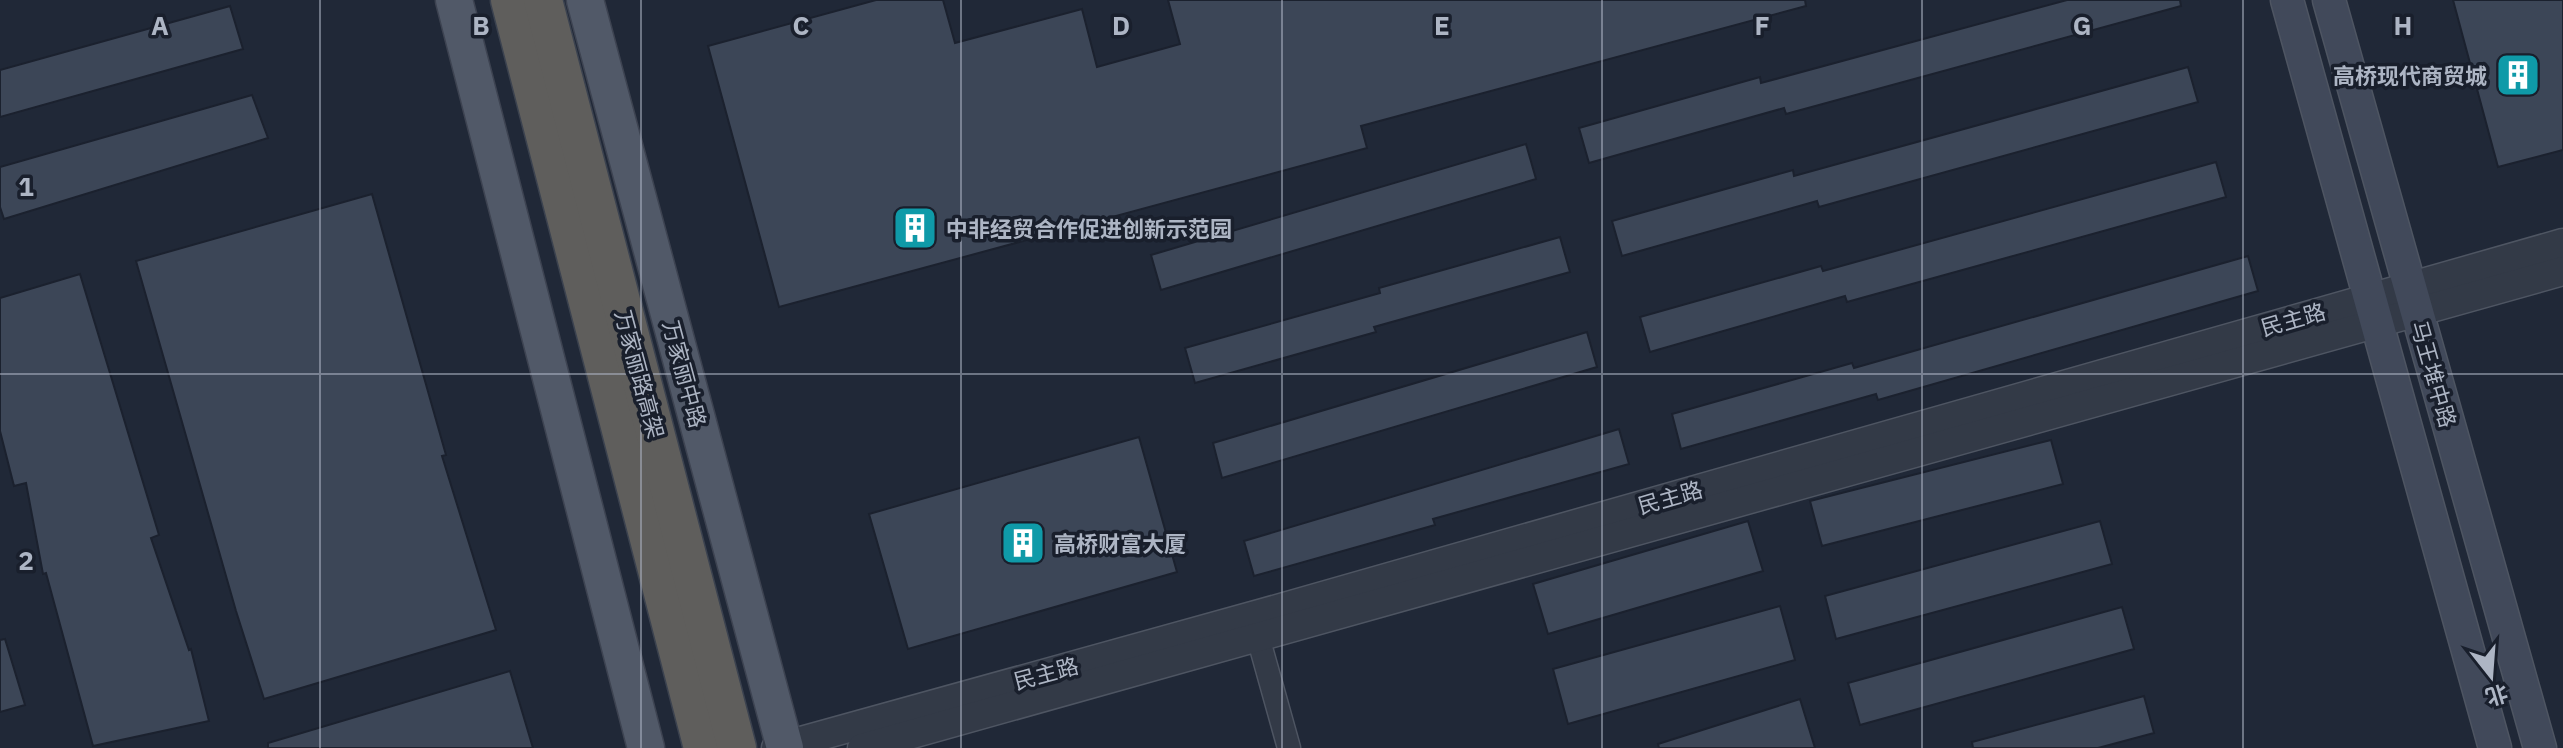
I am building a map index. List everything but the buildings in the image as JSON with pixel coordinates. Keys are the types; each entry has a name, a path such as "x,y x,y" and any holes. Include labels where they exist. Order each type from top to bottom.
{"highway":[{"path":"494,0 546,75"},
{"name":"万家丽路高架","path":"510,0 546,75 737,748"},
{"name":"万家丽路高架","path":"543,0 546,75 703,748"},
{"path":"546,75 555,0"}],"main road":[{"path":"454,0 646,748"},
{"name":"万家丽中路","path":"585,0 782,747"},
{"name":"马王堆中路","path":"2287,0 2495,748"},
{"name":"马王堆中路","path":"2329,0 2540,748"}],"street":[{"name":"民主路","path":"862,748 1258,637 2412,300 2563,243"},
{"name":"民主路","path":"2412,300 2563,271"},
{"name":"民主路","path":"782,747 2374,311"},
{"path":"1258,637 1289,748"}],"place":[{"name":"高桥现代商贸城","path":"2518,75"},
{"name":"中非经贸合作促进创新示范园","path":"915,228"},
{"name":"高桥财富大厦","path":"1023,543"}]}
